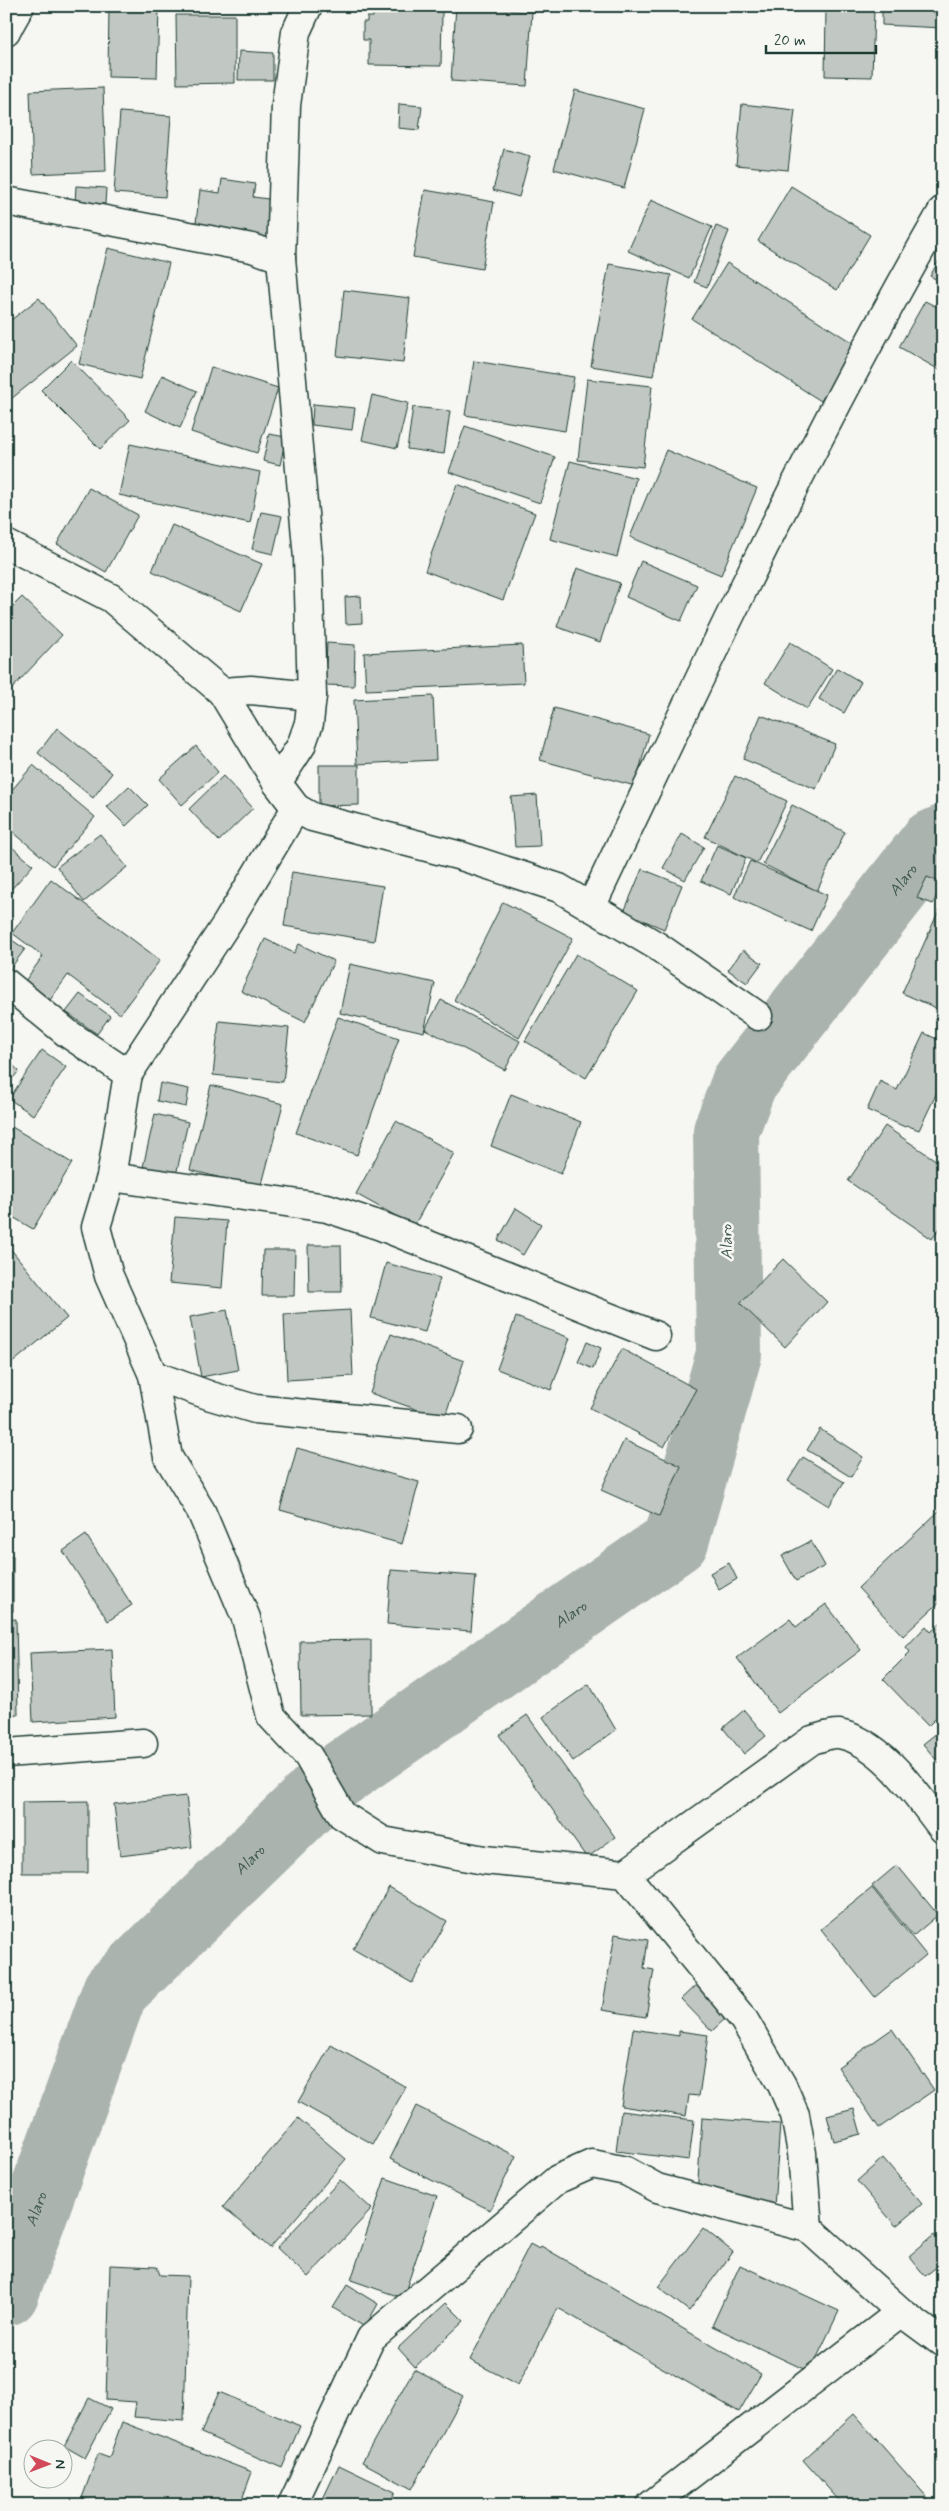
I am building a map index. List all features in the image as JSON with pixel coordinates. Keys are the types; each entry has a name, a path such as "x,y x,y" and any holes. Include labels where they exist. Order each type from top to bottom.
{"street":[{"path":"6,31 20,6"},
{"path":"277,784 301,746 309,723 312,696 308,558 281,258 286,106 296,32 308,6"},
{"path":"6,201 252,248 281,258"},
{"path":"591,907 732,610 879,322 943,210"},
{"path":"6,544 111,598 222,692 277,784 296,808 312,817 461,856 559,888 657,946 758,1016"},
{"path":"222,692 251,690 312,696"},
{"path":"296,808 227,923 128,1074 111,1178 96,1227 108,1276 153,1375 168,1457 201,1511 246,1618 271,1716 308,1756 342,1815 383,1841 484,1860 625,1874 812,1740 838,1734 864,1744 897,1770 943,1829"},
{"path":"6,984 67,1033 128,1074"},
{"path":"111,1178 327,1208 381,1226 656,1336"},
{"path":"153,1375 211,1396 255,1409 458,1429"},
{"path":"6,1753 143,1743"},
{"path":"625,1874 744,2020 782,2085 795,2115 802,2153 808,2228"},
{"path":"292,2505 371,2338 558,2179 592,2164 626,2171 657,2188 808,2228 901,2312 943,2343"},
{"path":"651,2505 901,2312"}],"building":[{"path":"456,6 532,12 527,86 451,81"},
{"path":"882,6 943,6 943,28 882,25"},
{"path":"109,7 159,8 157,78 108,77"},
{"path":"826,8 874,9 872,77 825,76"},
{"path":"373,10 442,11 441,66 369,65 369,40 363,40 363,22 367,22 367,17 373,17"},
{"path":"176,15 235,15 235,83 177,84"},
{"path":"239,51 273,53 273,80 238,80"},
{"path":"103,88 106,171 33,174 30,91"},
{"path":"575,90 645,109 624,188 554,169"},
{"path":"399,104 422,106 419,130 398,128"},
{"path":"742,104 795,110 788,170 736,165"},
{"path":"120,112 171,116 165,197 114,193"},
{"path":"504,149 530,156 519,197 493,190"},
{"path":"222,179 255,184 253,197 276,200 271,239 195,230 200,190 220,193"},
{"path":"76,186 106,188 105,204 75,202"},
{"path":"791,186 870,235 837,290 758,241"},
{"path":"425,190 494,202 482,269 413,257"},
{"path":"651,200 712,227 689,278 628,251"},
{"path":"716,226 729,231 707,287 694,282"},
{"path":"108,248 169,263 140,379 79,364"},
{"path":"943,256 943,283 930,276"},
{"path":"727,263 856,345 821,401 692,319"},
{"path":"609,264 671,275 653,376 591,366"},
{"path":"344,290 410,298 403,363 337,356"},
{"path":"39,298 77,346 6,403 6,324"},
{"path":"925,301 943,310 943,372 899,347"},
{"path":"71,360 130,420 100,449 41,390"},
{"path":"474,361 574,377 565,431 465,415"},
{"path":"211,367 278,388 257,453 191,432"},
{"path":"162,375 197,391 180,428 145,411"},
{"path":"587,379 652,386 643,467 578,460"},
{"path":"372,395 408,403 397,448 362,440"},
{"path":"313,404 355,408 352,430 312,425"},
{"path":"413,407 450,411 444,454 407,449"},
{"path":"465,426 555,457 540,503 449,472"},
{"path":"269,434 286,437 280,465 263,461"},
{"path":"130,444 260,472 250,523 119,495"},
{"path":"666,450 757,488 721,575 630,537"},
{"path":"570,461 636,478 617,557 550,539"},
{"path":"457,484 535,513 503,600 425,571"},
{"path":"89,488 138,515 106,572 57,544"},
{"path":"261,512 282,516 273,554 252,549"},
{"path":"172,525 262,564 241,611 152,571"},
{"path":"641,561 697,585 681,621 626,597"},
{"path":"577,568 620,583 600,642 557,627"},
{"path":"361,596 362,623 346,624 345,597"},
{"path":"22,597 62,635 6,695 6,613"},
{"path":"790,642 832,669 807,709 765,683"},
{"path":"327,643 355,645 354,686 325,685"},
{"path":"522,645 524,683 366,690 364,653"},
{"path":"837,668 861,682 844,713 819,699"},
{"path":"433,696 436,760 357,764 354,700"},
{"path":"554,708 649,734 635,786 540,760"},
{"path":"761,715 835,744 816,789 743,759"},
{"path":"57,728 112,773 93,798 38,753"},
{"path":"196,746 218,772 182,805 159,779"},
{"path":"33,765 95,817 53,866 6,826 6,797"},
{"path":"319,765 359,765 359,805 319,806"},
{"path":"223,776 253,808 219,841 189,809"},
{"path":"735,776 787,801 757,863 705,837"},
{"path":"129,786 148,805 126,826 107,807"},
{"path":"537,795 540,846 515,847 511,797"},
{"path":"792,805 845,832 817,891 763,864"},
{"path":"100,834 127,867 84,902 57,867"},
{"path":"682,834 704,847 685,880 663,868"},
{"path":"6,842 33,865 6,895"},
{"path":"717,845 746,858 731,894 701,881"},
{"path":"750,861 827,895 811,931 734,897"},
{"path":"642,869 682,885 664,929 624,912"},
{"path":"292,872 383,886 374,941 284,926"},
{"path":"927,877 942,883 933,904 917,898"},
{"path":"51,879 160,960 120,1014 68,975 50,1000 25,981 43,956 12,933"},
{"path":"943,901 943,1011 902,993"},
{"path":"503,902 573,938 519,1038 454,1000"},
{"path":"6,936 25,949 7,973 6,972"},
{"path":"265,939 294,953 299,944 334,961 305,1022 241,991"},
{"path":"743,950 762,963 747,983 728,970"},
{"path":"576,954 638,991 586,1078 525,1041"},
{"path":"350,964 435,983 424,1032 340,1013"},
{"path":"80,994 110,1016 97,1034 66,1012"},
{"path":"441,1000 520,1041 505,1070 425,1029"},
{"path":"338,1017 399,1038 357,1155 296,1133"},
{"path":"219,1021 289,1028 283,1082 213,1075"},
{"path":"924,1033 943,1042 943,1080 919,1130 906,1125 905,1127 867,1110 880,1081 897,1090"},
{"path":"42,1050 66,1067 33,1115 9,1099"},
{"path":"6,1059 19,1071 6,1086"},
{"path":"160,1083 189,1089 186,1107 157,1101"},
{"path":"211,1085 283,1104 261,1188 190,1170"},
{"path":"511,1094 581,1122 561,1174 491,1146"},
{"path":"155,1114 188,1122 176,1175 143,1167"},
{"path":"396,1121 454,1153 414,1226 356,1194"},
{"path":"885,1126 943,1165 943,1223 932,1239 848,1181"},
{"path":"12,1127 72,1163 33,1229 6,1213 6,1137"},
{"path":"516,1208 541,1224 523,1255 498,1240"},
{"path":"175,1217 227,1221 222,1288 169,1283"},
{"path":"308,1245 341,1245 342,1292 309,1292"},
{"path":"9,1247 67,1318 6,1368 6,1249"},
{"path":"263,1250 295,1250 294,1296 262,1296"},
{"path":"783,1259 827,1302 785,1347 740,1303"},
{"path":"386,1263 440,1278 425,1332 371,1318"},
{"path":"227,1310 238,1370 201,1377 190,1317"},
{"path":"350,1310 353,1376 287,1380 284,1314"},
{"path":"516,1317 570,1338 551,1390 497,1369"},
{"path":"391,1334 464,1361 444,1419 370,1393"},
{"path":"587,1342 601,1348 593,1369 578,1362"},
{"path":"622,1349 696,1389 664,1447 590,1408"},
{"path":"820,1429 863,1457 851,1477 807,1450"},
{"path":"624,1440 681,1466 659,1516 601,1490"},
{"path":"297,1448 419,1482 402,1544 280,1510"},
{"path":"803,1457 844,1482 829,1506 788,1481"},
{"path":"6,1476 8,1540 6,1541"},
{"path":"941,1509 943,1599 903,1636 858,1588"},
{"path":"86,1535 132,1605 108,1621 63,1551"},
{"path":"811,1541 825,1566 796,1581 782,1556"},
{"path":"6,1556 13,1556 13,1611 6,1611"},
{"path":"729,1563 737,1579 719,1590 710,1573"},
{"path":"391,1570 476,1576 471,1631 387,1624"},
{"path":"826,1604 861,1650 778,1713 737,1658 790,1619 796,1627"},
{"path":"16,1619 18,1714 6,1715 6,1620"},
{"path":"943,1620 943,1711 928,1726 883,1679 910,1652 906,1647 926,1626 931,1632"},
{"path":"371,1640 371,1714 301,1715 300,1641"},
{"path":"112,1649 115,1717 33,1722 30,1653"},
{"path":"589,1684 616,1730 573,1761 543,1717"},
{"path":"744,1710 766,1736 744,1754 723,1728"},
{"path":"527,1715 615,1837 587,1858 499,1735"},
{"path":"943,1728 943,1768 923,1744"},
{"path":"186,1796 192,1847 120,1856 114,1804"},
{"path":"88,1801 88,1873 22,1873 22,1802"},
{"path":"897,1865 938,1915 913,1936 872,1886"},
{"path":"389,1887 447,1921 412,1983 353,1949"},
{"path":"872,1888 926,1955 875,1997 821,1929"},
{"path":"615,1934 648,1940 644,1968 654,1970 646,2017 602,2010"},
{"path":"698,1983 728,2016 712,2031 681,1999"},
{"path":"633,2029 679,2036 679,2031 708,2035 699,2096 689,2095 686,2116 621,2106"},
{"path":"892,2029 934,2090 879,2128 838,2067"},
{"path":"331,2045 406,2087 373,2144 298,2102"},
{"path":"416,2106 516,2156 490,2210 390,2159"},
{"path":"854,2109 861,2134 834,2141 827,2116"},
{"path":"621,2111 694,2120 689,2160 616,2151"},
{"path":"298,2118 346,2159 270,2248 223,2207"},
{"path":"702,2118 780,2124 774,2207 697,2196"},
{"path":"883,2158 922,2204 896,2226 857,2181"},
{"path":"385,2178 437,2196 403,2298 351,2280"},
{"path":"340,2180 372,2209 308,2277 277,2248"},
{"path":"703,2228 733,2252 689,2311 658,2287"},
{"path":"934,2235 943,2246 943,2262 925,2276 909,2256"},
{"path":"530,2244 539,2249 541,2246 761,2374 739,2412 558,2308 518,2385 470,2360"},
{"path":"110,2265 157,2267 160,2275 188,2276 184,2421 134,2417 136,2402 106,2400"},
{"path":"740,2265 839,2311 810,2372 712,2326"},
{"path":"347,2285 378,2304 365,2327 333,2308"},
{"path":"446,2303 464,2321 415,2367 398,2348"},
{"path":"414,2369 463,2396 412,2489 362,2462"},
{"path":"219,2392 300,2426 282,2468 201,2433"},
{"path":"89,2398 111,2409 85,2458 72,2451 72,2438 68,2438"},
{"path":"854,2414 934,2505 843,2505 803,2460"},
{"path":"122,2422 252,2472 240,2505 101,2505 82,2498 98,2454 109,2458"},
{"path":"339,2465 395,2492 389,2505 320,2505"}],"waterway":[{"name":"Alaro","path":"6,2293 115,1991 331,1781 676,1541 729,1354 726,1131 744,1083 932,843 943,838"}]}
